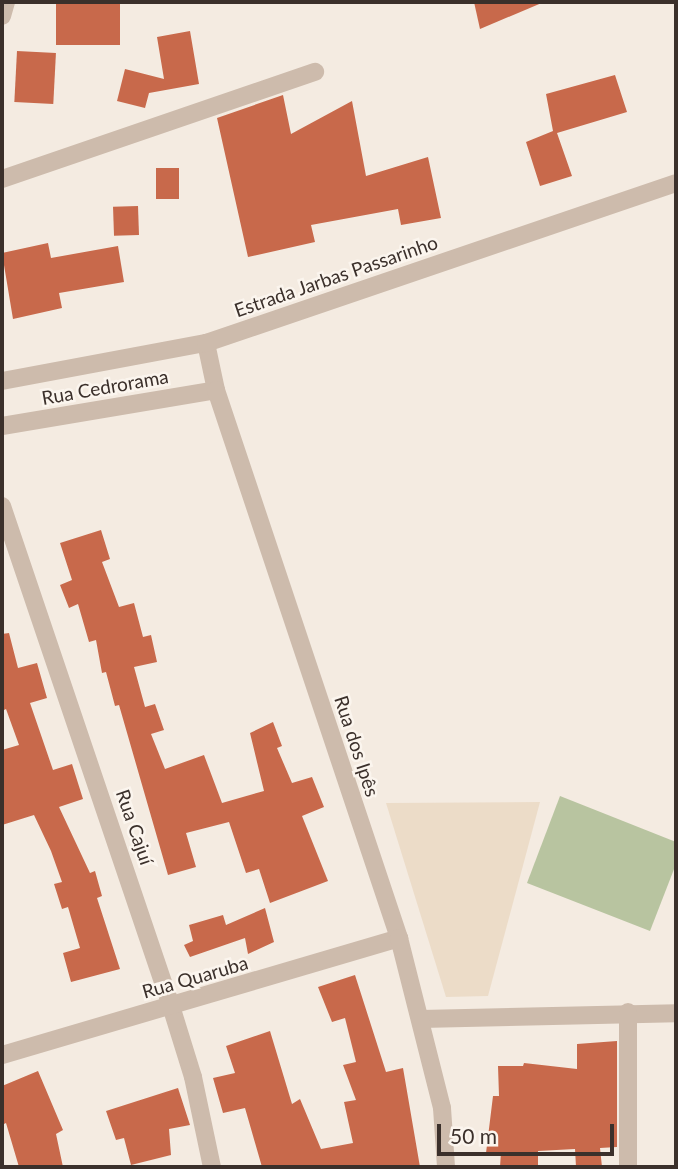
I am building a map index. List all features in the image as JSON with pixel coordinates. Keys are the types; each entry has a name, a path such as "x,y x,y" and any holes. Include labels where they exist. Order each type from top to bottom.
{"street":[{"path":"2,16 6,2"},
{"path":"2,179 315,72"},
{"name":"Estrada Jarbas Passarinho","path":"2,381 206,343 676,183"},
{"name":"Rua dos Ipês","path":"206,343 216,390 399,938 442,1108 446,1167"},
{"name":"Rua Cedrorama","path":"2,426 216,390"},
{"name":"Rua Cajuí","path":"2,506 171,1006 212,1167"},
{"name":"Rua Quaruba","path":"2,1055 399,938"},
{"path":"421,1019 628,1012 676,1013"},
{"path":"628,1012 628,1167"}],"green space":[{"path":"560,796 676,842 676,864 650,931 527,883"}],"shaded area":[{"path":"540,802 488,996 446,997 386,803"}],"building":[{"path":"56,2 120,2 120,45 56,45"},
{"path":"474,2 544,2 480,29"},
{"path":"190,31 199,84 149,93 145,108 117,101 125,69 164,79 157,37"},
{"path":"17,51 56,53 53,104 14,102"},
{"path":"615,75 627,112 557,133 572,176 540,186 526,142 553,131 546,94"},
{"path":"283,95 291,134 352,101 366,176 428,157 441,218 401,225 398,209 311,225 315,242 248,257 217,118"},
{"path":"156,168 179,168 179,199 156,199"},
{"path":"138,206 139,235 114,236 113,207"},
{"path":"48,243 51,258 118,246 124,282 59,293 62,308 13,319 2,253"},
{"path":"101,530 110,559 102,562 119,607 134,603 143,637 151,635 157,662 134,667 145,707 155,704 164,730 151,734 165,769 204,755 222,803 264,791 250,733 273,722 282,746 277,748 292,783 312,777 324,807 302,816 328,881 270,903 259,869 246,873 229,822 186,833 196,867 168,875 119,705 115,706 106,672 102,673 96,640 89,642 78,604 69,608 60,585 72,580 60,543"},
{"path":"9,633 18,668 37,663 47,698 30,703 53,770 72,764 83,799 59,807 90,873 95,871 102,896 97,898 120,969 71,982 63,953 80,948 68,907 62,909 54,884 62,882 51,851 34,815 2,825 2,750 19,745 6,709 2,711 2,634"},
{"path":"265,908 274,942 248,954 245,938 190,957 184,945 193,941 189,925 223,915 226,925"},
{"path":"355,975 386,1072 403,1068 420,1167 262,1167 245,1108 223,1113 213,1078 235,1073 226,1046 270,1031 292,1104 300,1099 321,1149 353,1143 344,1102 356,1100 343,1065 356,1062 345,1018 332,1022 318,987"},
{"path":"617,1041 617,1147 600,1148 602,1167 576,1167 575,1149 538,1151 538,1167 500,1167 501,1152 486,1153 493,1096 499,1096 498,1066 523,1066 524,1063 577,1069 577,1044"},
{"path":"38,1071 63,1130 56,1134 63,1167 19,1167 6,1123 2,1125 2,1086"},
{"path":"178,1088 190,1125 169,1129 171,1155 131,1165 124,1138 116,1140 106,1111"}]}
